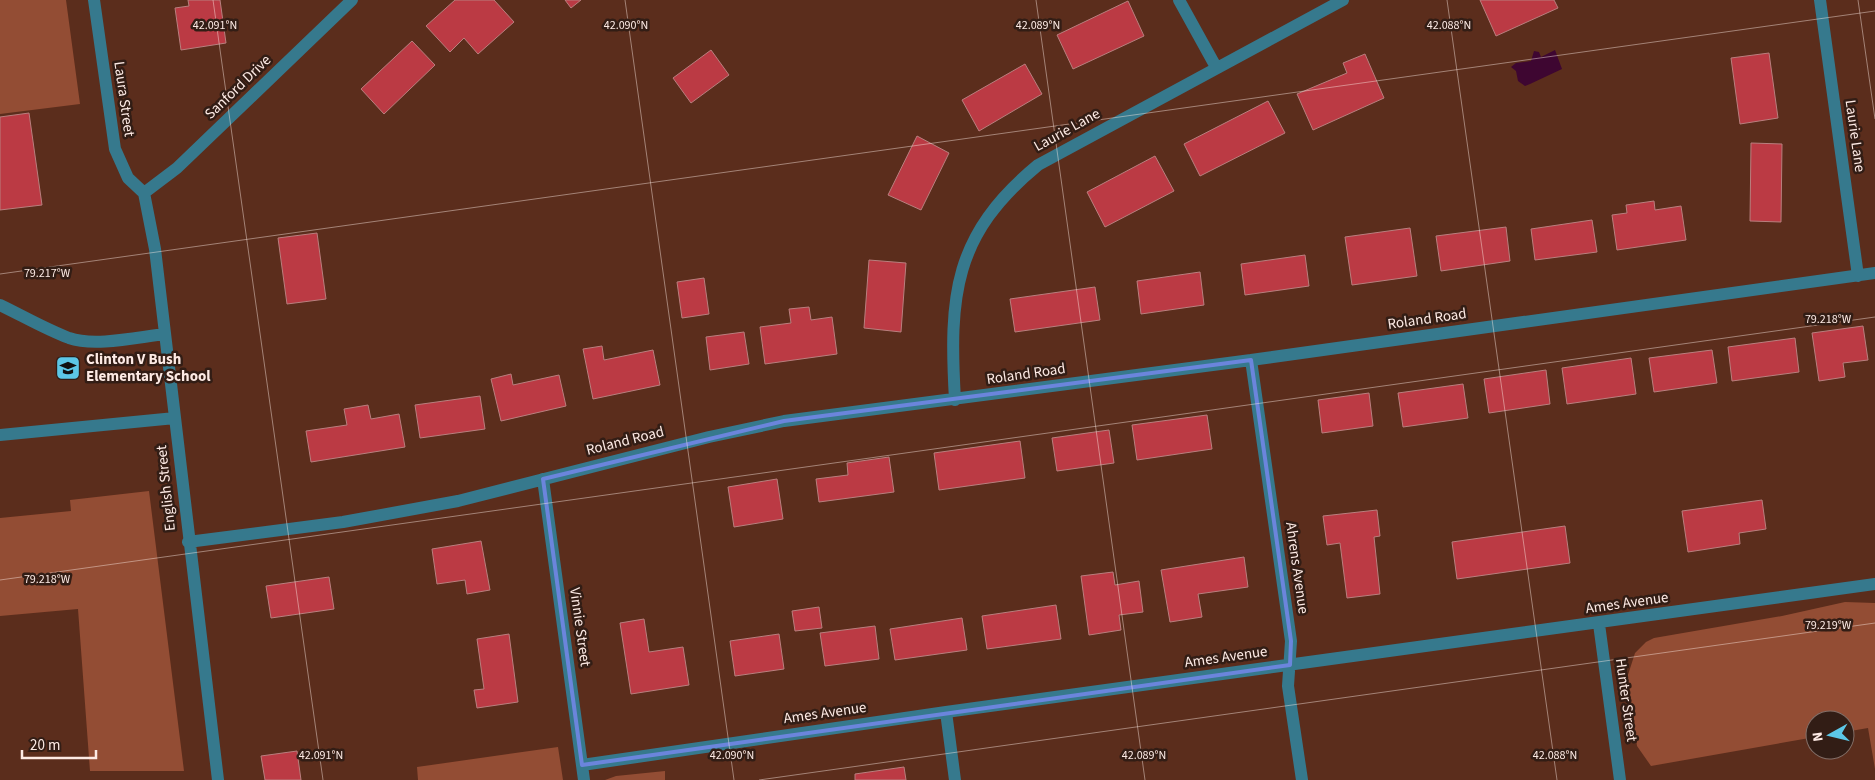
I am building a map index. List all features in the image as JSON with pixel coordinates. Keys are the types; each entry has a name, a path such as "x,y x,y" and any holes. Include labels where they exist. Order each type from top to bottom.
{"street":[{"name":"Laura Street","path":"94,0 115,149 128,178 144,194"},
{"name":"Sanford Drive","path":"144,194 177,168 352,0"},
{"path":"1179,0 1216,67"},
{"name":"Laurie Lane","path":"955,400 952,324 958,282 971,245 991,211 1011,187 1038,165 1343,0"},
{"name":"Laurie Lane","path":"1820,0 1858,276"},
{"name":"English Street","path":"144,194 155,249 188,542 218,780"},
{"name":"Roland Road","path":"188,542 404,512 458,501 709,437 784,422 1251,360 1875,273"},
{"path":"0,305 34,324 69,338 115,340 165,334"},
{"name":"Ahrens Avenue","path":"1251,360 1291,641 1288,686 1302,780"},
{"path":"0,435 175,418"},
{"name":"Vinnie Street","path":"543,479 584,780"},
{"name":"Ames Avenue","path":"582,765 946,712 1599,624 1875,584"},
{"name":"Hunter Street","path":"1599,624 1620,780"},
{"path":"946,712 955,780"}],"highlighted area":[{"path":"1251,360 1291,641 1290,665 582,765 543,479 784,421"}],"shaded area":[{"path":"0,0 66,0 80,104 0,114"},
{"path":"1555,50 1562,69 1525,86 1518,81 1516,71 1511,67 1516,63 1531,61 1534,51 1539,52 1541,57"},
{"path":"149,491 184,771 90,771 78,609 0,616 0,518 71,511 70,500"},
{"path":"1845,602 1875,603 1875,769 1868,728 1855,730 1855,710 1805,710 1805,739 1651,766 1637,746 1627,678 1635,653 1646,642 1654,638 1782,616"},
{"path":"558,747 563,780 418,780 417,767"},
{"path":"665,771 665,780 605,780 616,776"}],"building":[{"path":"188,0 220,0 226,43 181,50 175,8 189,6"},
{"path":"455,0 494,0 514,22 478,54 464,38 450,52 426,26"},
{"path":"565,0 581,0 571,8"},
{"path":"1480,0 1554,0 1558,8 1496,36"},
{"path":"1128,1 1144,36 1073,69 1057,35"},
{"path":"412,41 435,65 384,114 361,89"},
{"path":"711,50 729,75 691,103 673,78"},
{"path":"1769,53 1778,118 1740,124 1731,58"},
{"path":"1365,54 1384,98 1313,130 1297,94 1347,73 1343,63"},
{"path":"1025,64 1042,94 979,131 962,100"},
{"path":"1268,101 1285,133 1200,176 1184,144"},
{"path":"29,113 42,205 0,210 0,117"},
{"path":"917,136 949,153 921,210 888,195"},
{"path":"1751,143 1782,144 1781,222 1750,221"},
{"path":"1155,156 1174,191 1105,227 1087,192"},
{"path":"1654,201 1655,210 1681,206 1686,240 1617,250 1612,215 1627,213 1626,205"},
{"path":"1592,220 1597,252 1535,260 1531,229"},
{"path":"1506,227 1510,261 1441,271 1436,236"},
{"path":"1410,228 1417,276 1352,285 1345,237"},
{"path":"317,233 326,299 287,304 278,238"},
{"path":"1305,255 1309,286 1245,295 1241,264"},
{"path":"869,260 906,263 901,332 864,328"},
{"path":"1200,272 1204,305 1141,314 1137,281"},
{"path":"704,278 709,314 682,318 677,282"},
{"path":"1095,287 1100,320 1015,332 1010,299"},
{"path":"809,307 811,320 832,317 837,354 765,364 760,327 791,323 789,309"},
{"path":"1863,326 1868,360 1843,363 1845,377 1819,381 1812,333"},
{"path":"744,332 749,364 710,370 706,337"},
{"path":"1795,338 1799,372 1732,381 1728,347"},
{"path":"602,346 604,360 653,350 660,385 593,399 583,349"},
{"path":"1712,350 1717,383 1654,392 1649,358"},
{"path":"1631,358 1636,394 1567,404 1562,368"},
{"path":"1546,370 1550,404 1489,413 1484,379"},
{"path":"511,374 513,385 559,375 566,406 501,421 491,379"},
{"path":"1463,384 1468,418 1403,427 1398,393"},
{"path":"1369,393 1373,426 1322,433 1318,400"},
{"path":"480,396 485,429 420,438 415,405"},
{"path":"368,405 371,419 399,414 405,447 311,462 306,431 347,425 344,409"},
{"path":"1207,415 1212,449 1137,460 1132,425"},
{"path":"1109,430 1114,463 1057,471 1052,438"},
{"path":"1020,441 1025,478 939,490 934,453"},
{"path":"889,457 894,492 819,502 816,479 848,475 847,463"},
{"path":"777,479 783,519 734,527 728,487"},
{"path":"1762,500 1766,529 1739,533 1740,544 1688,552 1682,511"},
{"path":"1377,510 1380,536 1374,537 1380,594 1347,598 1340,543 1327,545 1323,516"},
{"path":"1565,526 1570,563 1457,579 1452,542"},
{"path":"481,541 490,590 467,594 465,580 437,584 432,549"},
{"path":"1244,557 1248,587 1198,594 1202,617 1170,622 1161,570"},
{"path":"1113,572 1115,585 1139,581 1143,612 1119,615 1121,630 1089,635 1081,576"},
{"path":"329,577 334,609 271,618 266,586"},
{"path":"1056,605 1061,639 987,649 982,616"},
{"path":"819,607 822,628 795,631 792,611"},
{"path":"962,618 967,650 895,660 890,629"},
{"path":"644,619 649,652 683,647 689,685 631,694 620,623"},
{"path":"875,626 879,659 825,666 820,633"},
{"path":"509,634 518,702 477,708 474,690 484,689 477,639"},
{"path":"779,634 784,669 735,676 730,641"},
{"path":"297,751 301,780 265,780 261,756"},
{"path":"904,767 906,780 855,780 855,774"}],"place":[{"name":"Clinton V Bush Elementary School","path":"68,368"}]}
